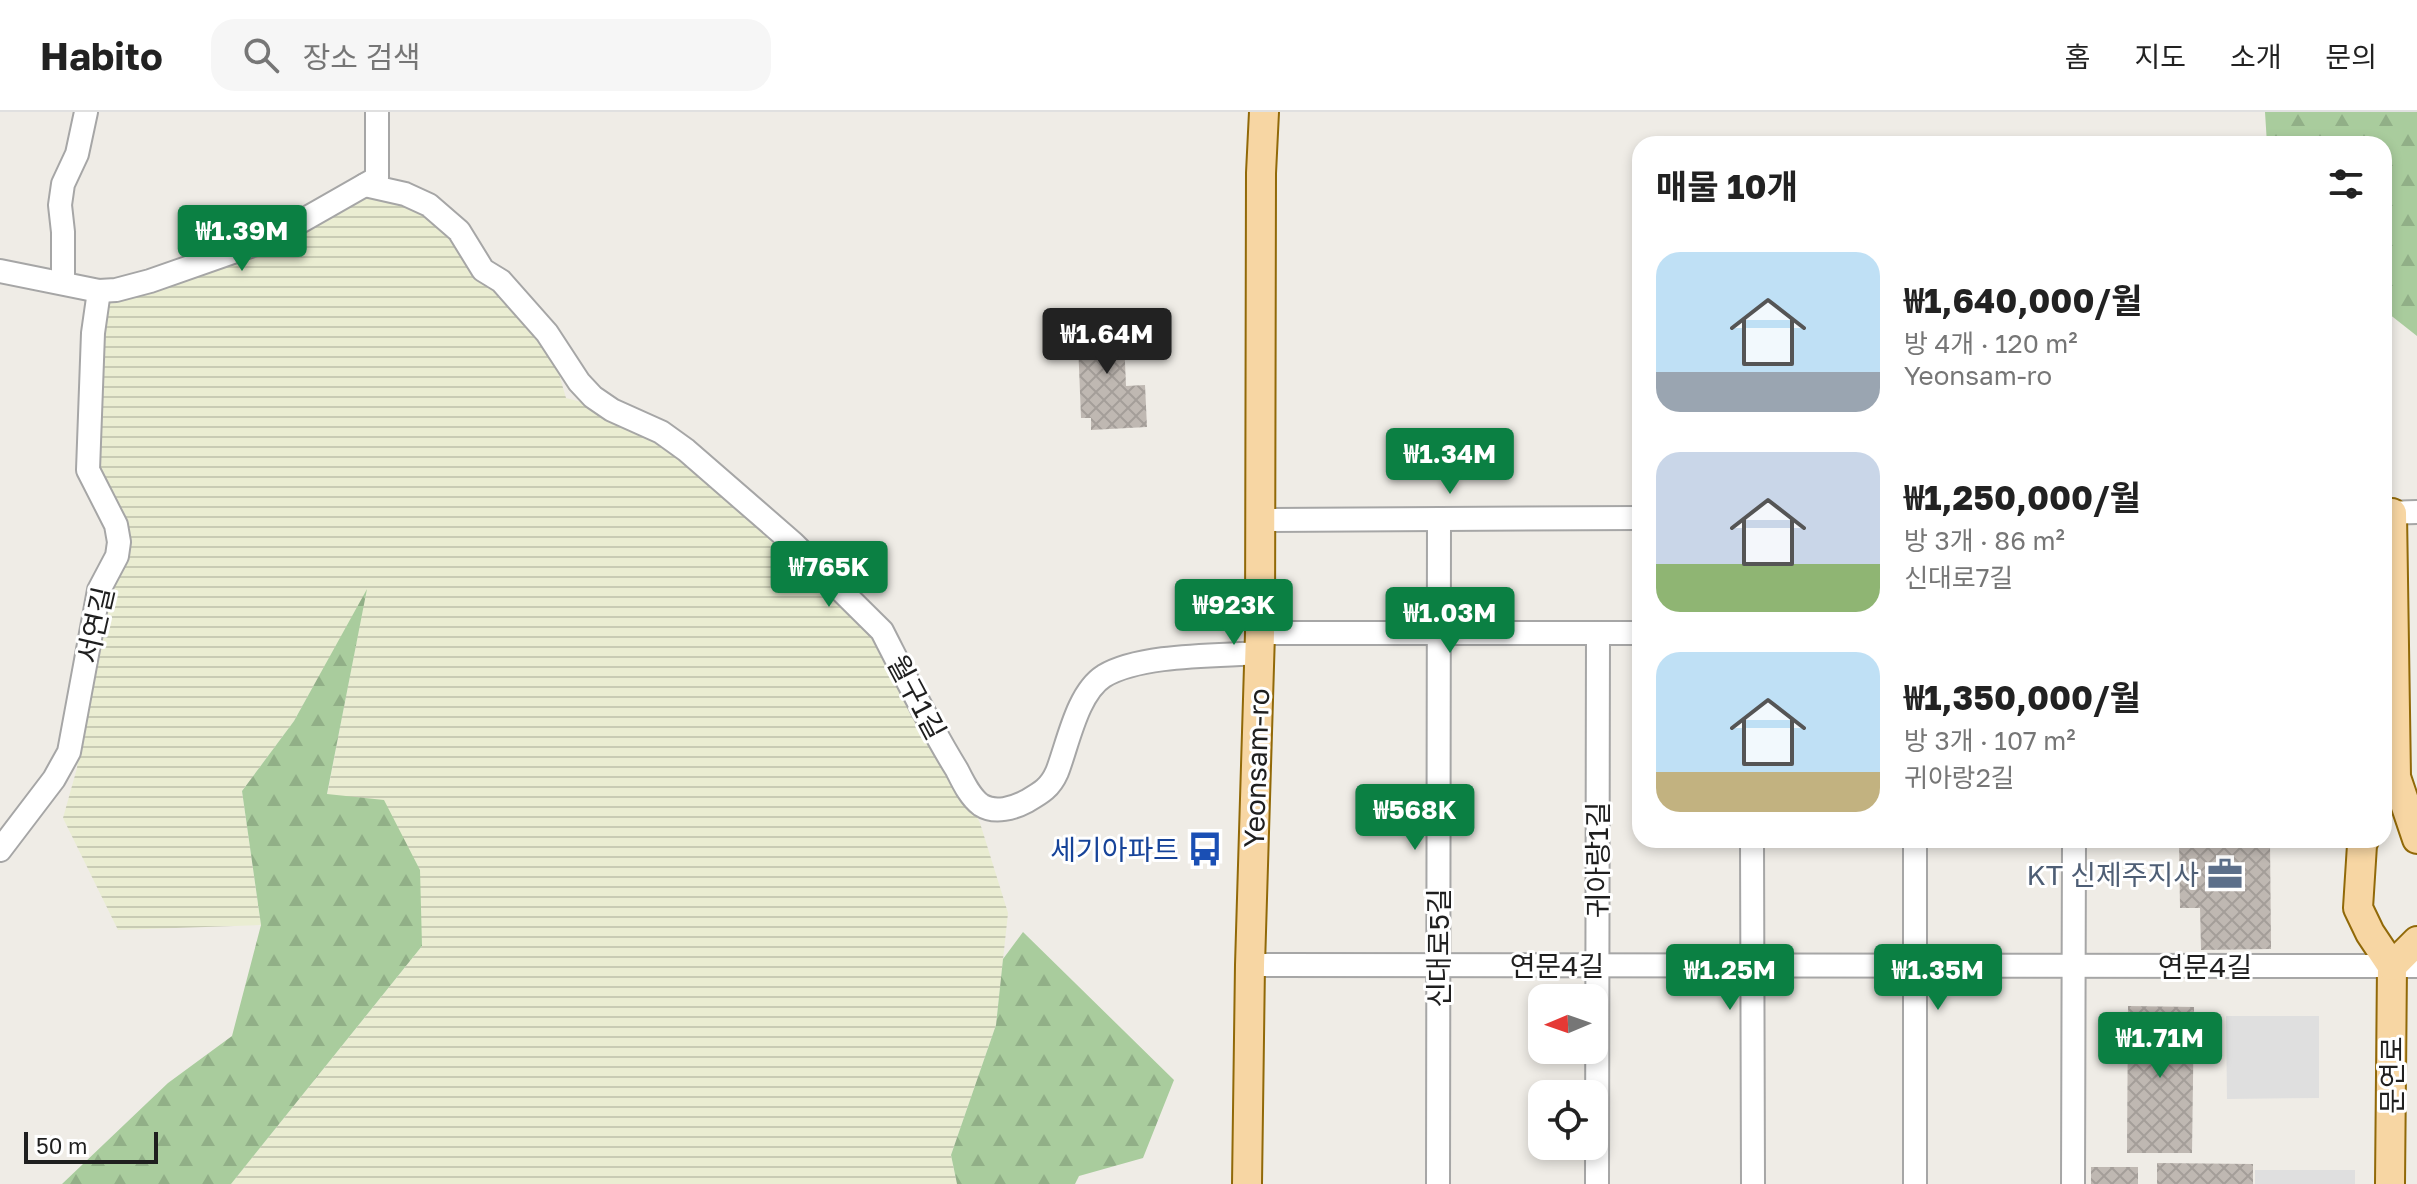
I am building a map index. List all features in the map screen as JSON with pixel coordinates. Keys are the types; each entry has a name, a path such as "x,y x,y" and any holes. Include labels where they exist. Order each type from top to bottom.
{"main road":[{"name":"Yeonsam-ro","path":"1247,1184 1260,643 1261,173 1264,112"},
{"path":"2392,719 2398,513"},
{"path":"2392,792 2417,839"},
{"path":"2362,848 2358,908 2370,933 2404,966 2417,941"},
{"name":"문연로","path":"2390,1184 2404,966"}],"street":[{"path":"63,283 60,205 63,184 77,154 86,112"},
{"path":"0,271 99,291 116,290 270,239 377,178 377,112"},
{"name":"월구1길","path":"365,185 405,194 429,205 459,231 483,270 501,281 547,333 579,382 593,397 612,410 661,432 686,450 793,543 868,615 882,631 952,764 972,796 983,806 999,809 1017,806 1046,790 1055,775 1076,717 1090,690 1104,676 1129,666 1260,643"},
{"name":"서연길","path":"0,850 54,779 69,752 99,590 117,556 119,542 116,525 88,470 93,333 99,291"},
{"path":"1260,520 1632,518"},
{"name":"신대로5길","path":"1438,1184 1439,519"},
{"path":"1260,643 1439,632 1632,633"},
{"name":"귀아랑1길","path":"1597,1184 1598,633"},
{"path":"1752,848 1753,1184"},
{"path":"1915,848 1915,1184"},
{"path":"2073,1184 2074,848"},
{"name":"연문4길","path":"1250,965 2404,966"}],"green space":[{"path":"2265,112 2417,112 2417,336 2392,316 2392,136 2266,136"},
{"path":"377,178 429,205 547,333 566,398 612,410 661,432 886,638 980,823 1008,913 996,1025 951,1155 957,1184 231,1184 422,946 327,795 366,592 294,721 242,791 261,925 118,930 63,818 77,768 96,607 119,542 88,457 97,307 150,281 247,247"},
{"path":"367,589 327,794 384,800 420,870 422,946 231,1184 62,1184 168,1083 232,1036 261,925 242,791 294,721"},
{"path":"1023,932 1174,1080 1143,1158 1079,1176 1075,1184 957,1184 951,1155 996,1025 1003,959"}],"shaded area":[{"path":"2226,1016 2319,1016 2319,1098 2227,1099"},
{"path":"2255,1170 2355,1170 2355,1184 2255,1184"}],"building":[{"path":"1123,315 1126,386 1145,385 1147,427 1091,430 1091,418 1081,418 1077,317"},
{"name":"KT 신제주지사","path":"2179,848 2270,848 2271,949 2201,950 2200,908 2180,908"},
{"path":"2128,1006 2194,1007 2192,1153 2127,1153"},
{"path":"2157,1163 2253,1164 2253,1184 2157,1184"},
{"path":"2091,1167 2138,1167 2138,1184 2091,1184"}],"place":[{"name":"세기아파트","path":"1205,849"},
{"name":"KT 신제주지사","path":"2225,874"}]}
